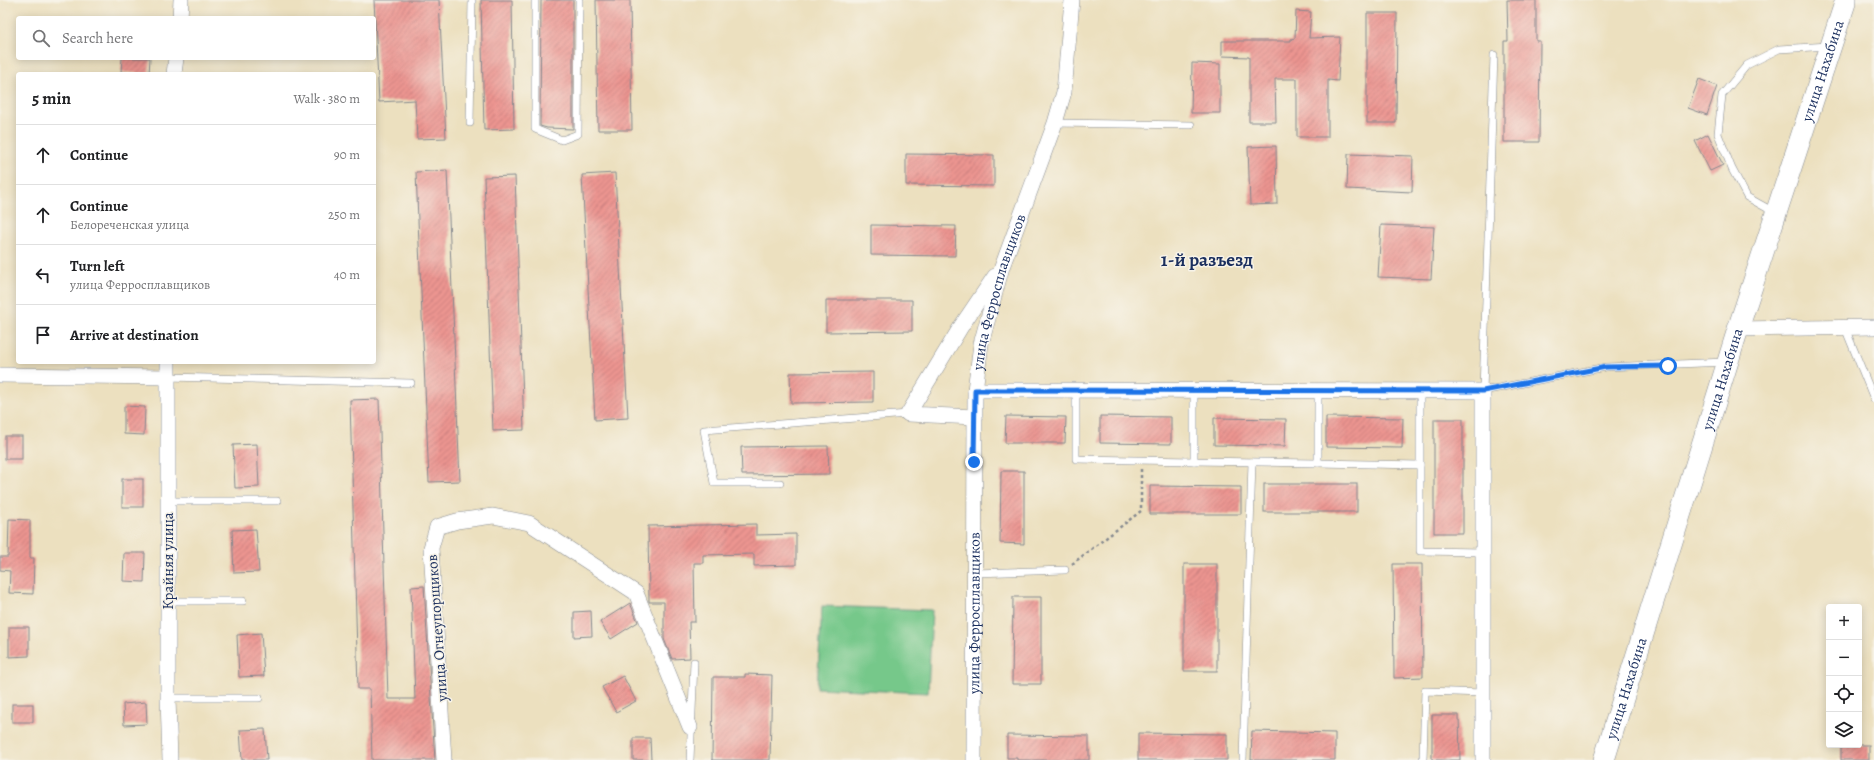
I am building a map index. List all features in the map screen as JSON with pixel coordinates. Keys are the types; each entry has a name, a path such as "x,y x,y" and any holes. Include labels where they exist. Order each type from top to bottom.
{"main road":[{"name":"улица Нахабина","path":"1604,760 1738,329 1846,0"}],"street":[{"path":"180,16 182,0"},
{"name":"улица Ферросплавщиков","path":"974,760 975,390 981,344 1002,266 1055,123 1064,92 1072,0"},
{"path":"174,72 176,60"},
{"path":"975,417 908,414 962,325 1002,266"},
{"path":"1738,329 1874,327"},
{"path":"0,375 168,369"},
{"name":"Крайняя улица","path":"168,369 168,698 170,760"},
{"path":"975,390 1483,391 1483,760"},
{"name":"улица Огнеупорщиков","path":"444,760 431,548 437,527 458,521 493,516 529,523 636,593 690,727"}],"lane":[{"path":"470,123 472,0"},
{"path":"535,0 534,129 562,140 578,134 579,0"},
{"path":"1776,214 1747,196 1732,169 1718,134 1722,95 1747,65 1779,49 1832,45"},
{"path":"1494,55 1483,391 1606,367 1728,362"},
{"path":"1055,123 1191,125"},
{"path":"1845,328 1874,399"},
{"path":"168,369 411,383"},
{"path":"1076,390 1076,459 1420,465"},
{"path":"1194,390 1194,461"},
{"path":"1318,390 1318,463"},
{"path":"1420,391 1420,551 1483,552"},
{"path":"780,483 714,483 704,430 908,414"},
{"path":"1243,760 1252,462"},
{"path":"168,501 277,501"},
{"path":"974,573 1065,570"},
{"path":"169,601 243,602"},
{"path":"690,760 690,727 694,662"},
{"path":"1423,760 1425,691 1483,694"},
{"path":"168,698 259,698"}],"path":[{"path":"1065,570 1141,511 1140,460"}],"green space":[{"path":"822,606 932,610 928,693 817,688"}],"building":[{"path":"374,0 439,0 446,138 417,139 415,100 379,102 376,16 375,16"},
{"path":"481,0 512,0 514,129 484,130"},
{"path":"541,0 573,0 573,129 547,128 540,126"},
{"path":"596,0 630,0 632,130 598,130"},
{"path":"1507,0 1536,0 1536,41 1540,41 1539,142 1504,142 1504,41 1508,41"},
{"path":"1296,11 1311,12 1309,38 1340,37 1338,81 1328,80 1328,137 1297,137 1297,79 1275,79 1276,122 1249,122 1249,57 1222,56 1222,41 1291,41 1291,39 1295,38"},
{"path":"1367,13 1397,13 1396,123 1367,123"},
{"path":"122,60 150,60 149,72 121,72"},
{"path":"1192,63 1220,64 1220,113 1191,113"},
{"path":"1699,79 1717,86 1707,115 1688,108"},
{"path":"1708,134 1723,165 1710,171 1695,141"},
{"path":"1276,146 1277,204 1250,205 1248,147"},
{"path":"906,154 994,155 994,186 906,185"},
{"path":"1348,154 1413,156 1412,192 1347,189"},
{"path":"447,170 460,481 429,482 416,172"},
{"path":"615,173 628,418 595,420 582,175"},
{"path":"515,176 524,430 493,431 484,177"},
{"path":"871,225 956,226 955,256 871,255"},
{"path":"1381,225 1434,227 1431,279 1378,277"},
{"path":"826,300 912,300 912,331 826,332"},
{"path":"873,372 873,402 791,403 790,373"},
{"path":"379,399 388,699 415,699 411,587 424,586 435,760 372,760 370,689 358,689 350,400"},
{"path":"124,406 145,407 144,435 124,434"},
{"path":"1006,416 1066,417 1065,443 1005,443"},
{"path":"1100,416 1171,417 1171,444 1100,443"},
{"path":"1326,417 1403,418 1402,448 1326,447"},
{"path":"1214,418 1286,419 1285,446 1214,445"},
{"path":"1434,419 1463,419 1463,533 1434,533"},
{"path":"5,436 22,436 22,459 5,459"},
{"path":"257,444 259,487 235,488 233,445"},
{"path":"828,446 829,474 742,475 741,447"},
{"path":"1001,471 1024,471 1024,544 1000,543"},
{"path":"122,479 143,479 143,507 122,507"},
{"path":"1264,484 1357,484 1357,512 1264,512"},
{"path":"1150,486 1241,487 1241,514 1150,514"},
{"path":"9,519 30,520 30,558 34,558 33,594 9,593 10,571 0,570 0,557 8,557"},
{"path":"756,524 756,535 796,534 796,565 754,566 754,554 703,555 703,563 694,563 695,622 689,622 690,658 672,659 664,639 664,602 649,602 648,526"},
{"path":"256,529 259,572 234,573 232,530"},
{"path":"124,553 145,553 144,582 123,581"},
{"path":"1184,564 1217,564 1217,671 1184,671"},
{"path":"1393,564 1422,564 1423,677 1394,678"},
{"path":"1013,597 1041,597 1041,684 1012,684"},
{"path":"630,603 638,622 611,639 600,622"},
{"path":"591,611 592,636 574,637 574,612"},
{"path":"9,627 29,627 29,656 9,657"},
{"path":"261,633 264,676 239,677 237,635"},
{"path":"745,674 772,675 770,760 712,760 713,677 745,677"},
{"path":"623,676 636,701 616,712 602,687"},
{"path":"146,702 147,724 124,725 123,704"},
{"path":"12,704 33,704 33,722 12,722"},
{"path":"1432,715 1459,715 1460,760 1432,760"},
{"path":"265,729 267,760 242,760 240,730"},
{"path":"1252,731 1335,733 1335,760 1251,760"},
{"path":"1138,733 1227,734 1227,760 1138,760"},
{"path":"1007,735 1089,736 1089,760 1017,760 1017,758 1007,758"},
{"path":"633,738 650,738 651,760 633,760"},
{"path":"1862,745 1869,745 1869,760 1841,760 1841,748 1862,748"}],"district":[{"name":"1-й разъезд","path":"1207,259"}],"route":[{"path":"974,462 975,390 1483,391 1606,367 1668,366"}]}
